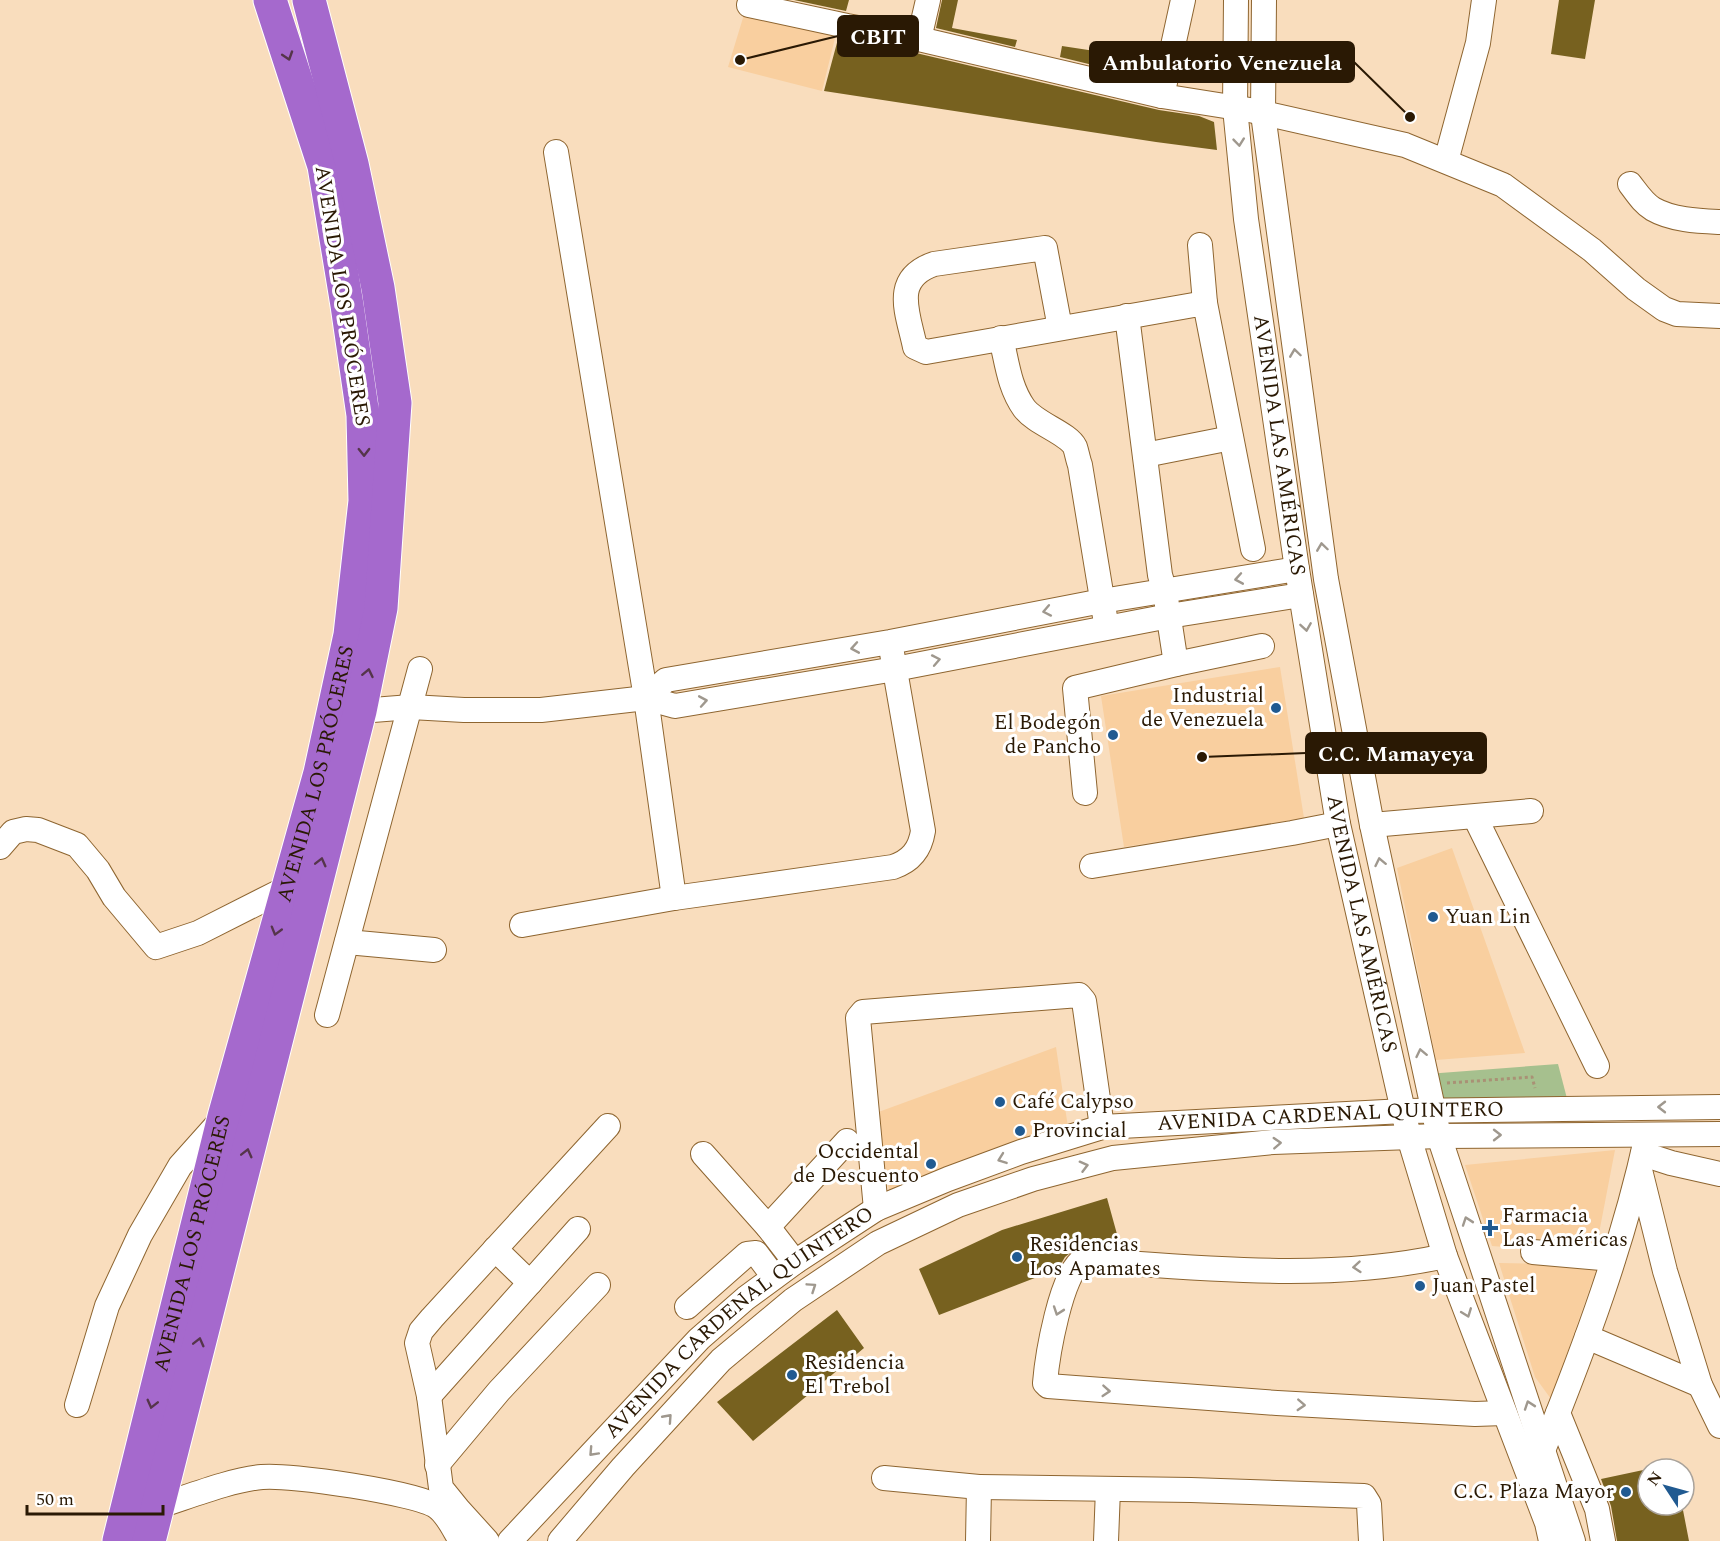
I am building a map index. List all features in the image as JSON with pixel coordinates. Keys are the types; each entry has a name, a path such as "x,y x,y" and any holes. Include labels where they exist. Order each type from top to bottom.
{"highway":[{"name":"AVENIDA LOS PRÓCERES","path":"119,1541 224,1117 320,773 350,635 365,501 363,414 324,166 270,0"},
{"name":"AVENIDA LOS PRÓCERES","path":"149,1541 360,711 381,608 395,403 378,288 357,187 309,0"}],"street":[{"path":"919,39 928,0"},
{"path":"1162,96 1183,0"},
{"name":"AVENIDA LAS AMÉRICAS","path":"1236,0 1235,108 1246,219 1297,569 1338,824 1409,1137 1445,1256 1504,1413 1546,1535"},
{"name":"AVENIDA LAS AMÉRICAS","path":"1264,0 1263,114 1326,579 1372,825 1439,1136 1574,1541"},
{"path":"1446,161 1478,43 1484,0"},
{"path":"749,5 919,39 1162,96 1235,108 1405,145 1503,185 1592,250 1636,289 1664,309 1677,314 1720,316"},
{"path":"556,152 646,698 674,898"},
{"path":"1630,184 1642,200 1654,210 1682,219 1720,222"},
{"path":"1200,245 1205,303 1253,549"},
{"path":"1060,328 1045,248 934,264 921,269 911,278 904,298 915,347 926,352 1205,303"},
{"path":"1127,316 1160,575 1165,592 1176,664"},
{"path":"1001,338 1012,390 1025,410 1038,422 1059,433 1074,445 1080,465 1107,628"},
{"path":"1145,455 1232,438"},
{"path":"646,698 666,680 890,642 1102,601 1297,569"},
{"path":"360,711 411,707 541,710 646,698 675,706 895,669 1169,616 1301,595"},
{"path":"522,925 674,898 893,867 911,858 921,841 923,831 890,642"},
{"path":"1085,793 1075,688 1262,646"},
{"path":"327,1016 420,669"},
{"path":"1372,825 1531,811"},
{"path":"1474,817 1597,1066"},
{"path":"1092,866 1338,824"},
{"path":"0,847 13,832 26,829 38,830 77,845 98,870 114,897 156,947 198,933 287,888"},
{"path":"347,942 434,950"},
{"path":"876,1209 858,1018 863,1012 1079,995 1084,1001 1102,1127"},
{"name":"AVENIDA CARDENAL QUINTERO","path":"510,1541 699,1340 746,1298 795,1262 876,1209 1000,1160 1102,1127 1433,1110 1720,1107"},
{"path":"77,1405 107,1306 140,1234 180,1166 224,1117"},
{"path":"487,1541 441,1488 429,1396 417,1344 421,1331 608,1126"},
{"name":"AVENIDA CARDENAL QUINTERO","path":"560,1541 623,1467 721,1360 793,1300 878,1243 958,1204 1033,1179 1113,1158 1273,1142 1439,1136 1643,1152 1720,1134"},
{"path":"768,1227 847,1141"},
{"path":"1643,1152 1671,1163 1720,1174"},
{"path":"1544,1448 1587,1337 1613,1259 1643,1152"},
{"path":"1643,1152 1665,1271 1700,1385 1720,1426"},
{"path":"703,1154 768,1227 795,1262"},
{"path":"429,1396 578,1229"},
{"path":"495,1249 530,1284"},
{"path":"1533,1252 1613,1259"},
{"path":"687,1307 747,1254 756,1253 774,1277"},
{"path":"1445,1256 1416,1262 1300,1272 1083,1260 1078,1263 1069,1282 1054,1322 1044,1383 1048,1386 1266,1403 1475,1414 1504,1413"},
{"path":"437,1465 499,1391 598,1285"},
{"path":"1587,1337 1700,1385"},
{"path":"1558,1413 1597,1509 1603,1541"},
{"path":"156,1507 261,1477 321,1480 428,1502 444,1513 461,1541"},
{"path":"884,1478 979,1487 1191,1490 1364,1496 1370,1503 1371,1541"},
{"path":"978,1541 979,1487"},
{"path":"1106,1541 1108,1489"}],"path":[{"path":"1427,1084 1532,1077 1541,1108"}],"shaded area":[{"path":"746,8 837,30 822,91 728,67"},
{"path":"1280,667 1304,818 1124,847 1101,696"},
{"path":"1452,848 1525,1053 1436,1060 1397,868"},
{"path":"1056,1047 1069,1134 892,1204 873,1114"},
{"path":"1615,1150 1595,1254 1492,1246 1465,1165"},
{"path":"1499,1263 1598,1265 1551,1399 1535,1377"}],"green space":[{"path":"1558,1064 1570,1110 1436,1109 1427,1074"}],"building":[{"path":"794,0 849,0 846,11"},
{"path":"942,0 958,0 952,28 1017,40 1015,47 936,28"},
{"path":"1559,0 1595,0 1585,59 1551,54"},
{"path":"838,39 916,53 1159,110 1199,116 1214,122 1217,150 824,91"},
{"path":"1062,46 1108,53 1105,68 1060,57"},
{"name":"Residencias Los Apamates","path":"1107,1198 1120,1245 1113,1248 1078,1247 1065,1257 1058,1269 939,1315 919,1269 1002,1230"},
{"name":"Residencia El Trebol","path":"837,1310 864,1348 753,1441 717,1402"},
{"name":"C.C. Plaza Mayor","path":"1636,1472 1636,1517 1684,1517 1689,1541 1617,1541 1611,1506 1601,1479"}],"place":[{"name":"CBIT","path":"740,60"},
{"name":"Ambulatorio Venezuela","path":"1410,117"},
{"name":"Industrial de Venezuela","path":"1276,708"},
{"name":"El Bodegón de Pancho","path":"1113,735"},
{"name":"C.C. Mamayeya","path":"1202,757"},
{"name":"Yuan Lin","path":"1433,917"},
{"name":"Café Calypso","path":"1000,1102"},
{"name":"Provincial","path":"1020,1131"},
{"name":"Occidental de Descuento","path":"931,1164"},
{"name":"Farmacia Las Américas","path":"1490,1228"},
{"name":"Residencias Los Apamates","path":"1017,1257"},
{"name":"Juan Pastel","path":"1420,1286"},
{"name":"Residencia El Trebol","path":"792,1375"},
{"name":"C.C. Plaza Mayor","path":"1626,1492"}]}
